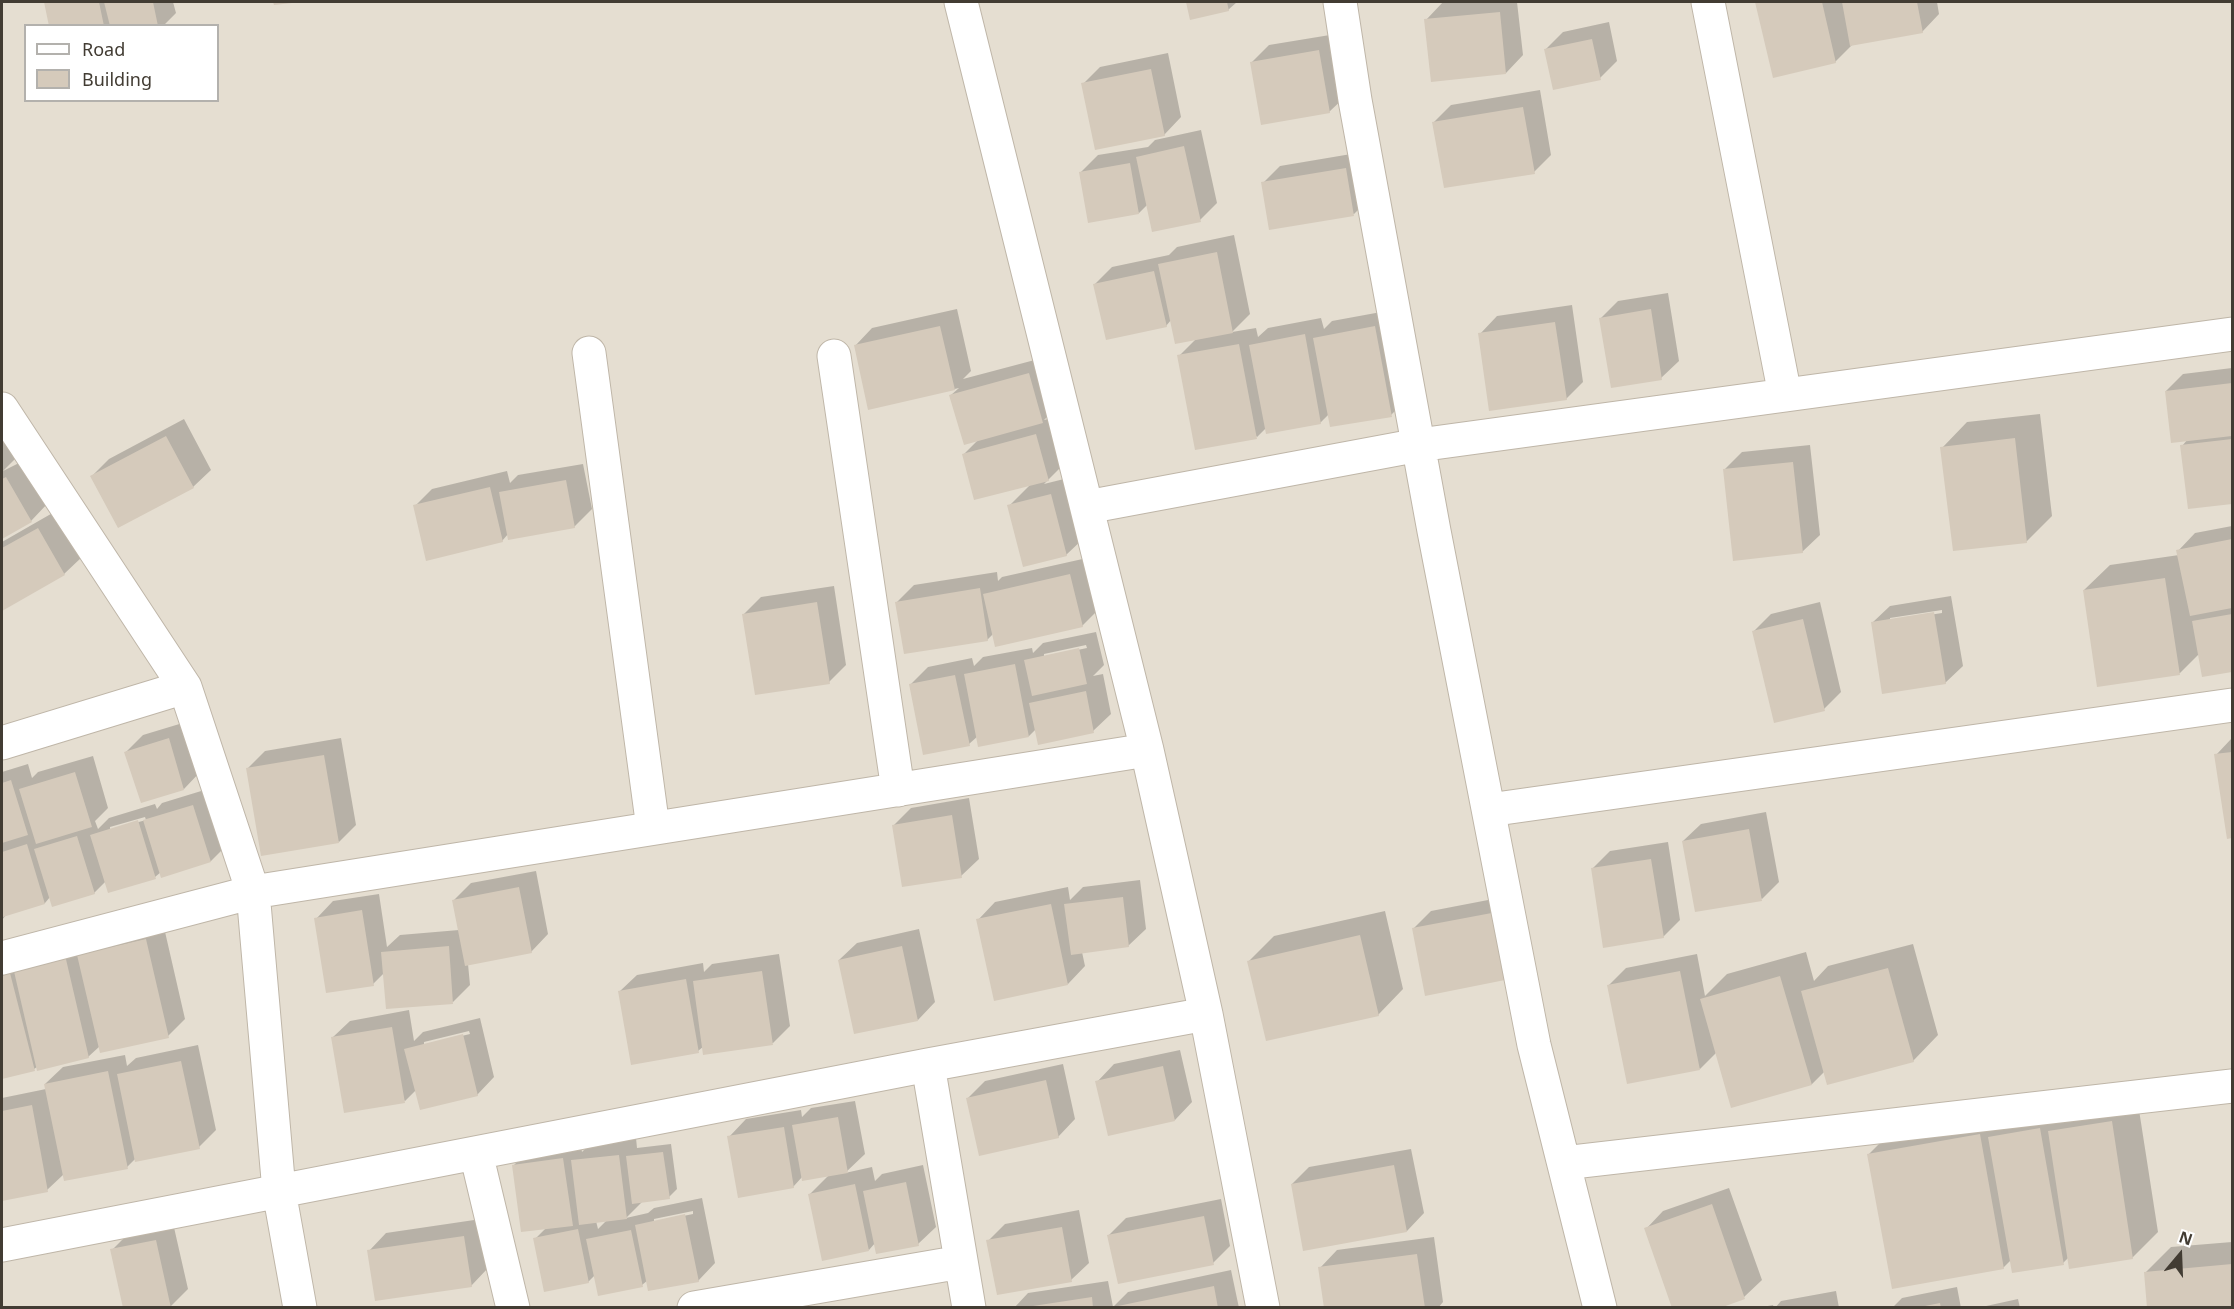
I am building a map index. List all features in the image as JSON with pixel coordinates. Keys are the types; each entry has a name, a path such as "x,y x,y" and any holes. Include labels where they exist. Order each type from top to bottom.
{"street":[{"path":"961,2 1147,750 1206,1014 1263,1308"},
{"path":"1340,2 1355,100 1419,445 1534,1045 1600,1308"},
{"path":"1708,2 1785,395"},
{"path":"1087,507 1419,445 2232,334"},
{"path":"589,353 653,828"},
{"path":"834,356 898,790"},
{"path":"2,410 186,687 253,892 279,1191 300,1308"},
{"path":"2,743 186,687"},
{"path":"1489,810 2232,705"},
{"path":"2,958 253,892 1147,750"},
{"path":"2,1245 928,1065 1206,1014"},
{"path":"928,1065 969,1308"},
{"path":"1564,1163 2232,1086"},
{"path":"477,1153 513,1308"},
{"path":"694,1308 961,1262"}],"shaded area":[{"path":"2,2 2232,2 2232,1307 2,1307"}],"building":[{"path":"44,2 99,2 104,24 49,24"},
{"path":"104,2 153,2 158,24 110,24"},
{"path":"273,2 292,2 292,3 274,5"},
{"path":"1186,2 1227,2 1229,11 1190,20"},
{"path":"1755,2 1822,2 1836,63 1773,78"},
{"path":"1842,2 1917,2 1923,33 1850,46"},
{"path":"1500,12 1506,74 1431,82 1424,19"},
{"path":"1592,39 1601,80 1553,90 1544,49"},
{"path":"1319,50 1330,113 1261,125 1250,62"},
{"path":"1151,69 1165,136 1095,150 1081,83"},
{"path":"1523,107 1535,174 1444,188 1432,122"},
{"path":"1184,146 1201,222 1152,232 1136,157"},
{"path":"1130,163 1139,214 1088,223 1079,172"},
{"path":"1346,168 1354,216 1269,230 1261,182"},
{"path":"1217,252 1233,333 1175,344 1158,264"},
{"path":"1154,271 1167,327 1106,340 1093,284"},
{"path":"1651,309 1662,380 1611,388 1599,318"},
{"path":"1555,322 1567,400 1489,411 1478,333"},
{"path":"940,326 955,390 868,410 854,345"},
{"path":"1375,326 1392,417 1330,427 1313,338"},
{"path":"1305,334 1321,424 1266,434 1249,345"},
{"path":"1239,344 1257,439 1195,450 1177,355"},
{"path":"1029,373 1043,423 964,445 949,395"},
{"path":"2232,383 2232,436 2171,443 2165,391"},
{"path":"1036,434 1049,481 974,500 962,454"},
{"path":"166,436 194,488 118,528 90,476"},
{"path":"2015,438 2027,543 1953,551 1940,447"},
{"path":"2232,439 2232,504 2188,509 2180,445"},
{"path":"1793,462 1803,553 1733,561 1723,469"},
{"path":"6,477 32,522 2,539 2,479"},
{"path":"566,480 575,528 508,540 499,492"},
{"path":"490,487 503,542 426,561 413,505"},
{"path":"1051,494 1067,556 1023,567 1007,505"},
{"path":"38,528 65,575 2,611 2,548"},
{"path":"2232,539 2232,608 2190,616 2176,550"},
{"path":"1070,574 1083,627 995,647 983,594"},
{"path":"2165,578 2180,675 2097,687 2083,590"},
{"path":"980,588 988,641 904,654 895,602"},
{"path":"817,602 830,684 755,695 742,614"},
{"path":"1934,612 1946,684 1882,694 1871,622"},
{"path":"2232,614 2232,672 2202,677 2192,621"},
{"path":"1803,619 1825,711 1774,723 1752,631"},
{"path":"1079,648 1087,684 1032,696 1024,660"},
{"path":"1015,664 1029,737 978,747 964,674"},
{"path":"955,675 970,746 923,755 909,684"},
{"path":"1086,691 1094,733 1038,745 1029,703"},
{"path":"169,738 184,790 141,803 124,752"},
{"path":"2232,752 2232,838 2227,839 2214,754"},
{"path":"324,755 339,843 261,856 246,768"},
{"path":"75,772 92,827 36,844 19,789"},
{"path":"11,780 28,835 2,843 2,783"},
{"path":"193,805 211,862 161,878 143,820"},
{"path":"952,815 962,878 902,887 892,825"},
{"path":"138,820 156,879 108,893 90,835"},
{"path":"1749,829 1762,901 1695,912 1682,841"},
{"path":"77,836 95,894 52,907 34,849"},
{"path":"27,844 45,904 3,917 2,852"},
{"path":"1651,859 1664,938 1603,948 1591,868"},
{"path":"519,887 532,953 465,966 452,900"},
{"path":"1123,897 1129,947 1071,955 1064,904"},
{"path":"1051,904 1068,985 994,1001 976,919"},
{"path":"362,910 374,986 326,993 314,918"},
{"path":"1497,912 1510,979 1425,996 1412,928"},
{"path":"1360,935 1379,1016 1266,1041 1247,961"},
{"path":"146,939 169,1038 100,1053 77,955"},
{"path":"449,946 453,1004 386,1009 381,952"},
{"path":"902,946 918,1021 854,1034 838,960"},
{"path":"65,955 89,1058 37,1071 13,967"},
{"path":"1888,968 1914,1062 1827,1085 1801,991"},
{"path":"762,971 773,1045 703,1055 693,981"},
{"path":"1680,971 1700,1070 1627,1084 1607,985"},
{"path":"10,973 35,1071 2,1079 2,976"},
{"path":"1780,976 1812,1085 1731,1108 1700,999"},
{"path":"686,979 699,1053 631,1065 618,991"},
{"path":"392,1027 405,1103 344,1113 331,1037"},
{"path":"463,1034 478,1096 420,1110 404,1049"},
{"path":"181,1061 200,1149 135,1162 117,1074"},
{"path":"1163,1066 1175,1121 1108,1136 1095,1081"},
{"path":"108,1071 128,1169 64,1181 44,1084"},
{"path":"1046,1080 1059,1138 979,1156 966,1098"},
{"path":"32,1105 48,1192 2,1201 2,1111"},
{"path":"838,1117 848,1173 802,1181 792,1125"},
{"path":"2112,1121 2133,1259 2069,1269 2048,1131"},
{"path":"784,1127 794,1188 738,1198 727,1136"},
{"path":"2040,1128 2064,1265 2012,1273 1988,1137"},
{"path":"1980,1134 2004,1269 1892,1289 1867,1154"},
{"path":"663,1152 670,1199 632,1204 626,1156"},
{"path":"619,1155 627,1219 579,1225 571,1160"},
{"path":"563,1158 573,1226 521,1232 512,1165"},
{"path":"1394,1165 1407,1232 1303,1251 1291,1184"},
{"path":"906,1182 919,1246 876,1254 863,1191"},
{"path":"855,1184 869,1251 822,1261 808,1194"},
{"path":"1712,1204 1745,1299 1720,1308 1672,1308 1644,1228"},
{"path":"685,1214 699,1282 648,1291 635,1225"},
{"path":"1204,1216 1214,1265 1118,1284 1107,1235"},
{"path":"1062,1227 1072,1282 997,1295 986,1240"},
{"path":"578,1229 589,1283 544,1292 533,1238"},
{"path":"631,1230 643,1287 598,1296 586,1239"},
{"path":"464,1236 472,1287 375,1301 367,1250"},
{"path":"156,1240 171,1308 123,1308 110,1249"},
{"path":"1417,1254 1425,1308 1324,1308 1318,1267"},
{"path":"2232,1264 2232,1308 2147,1308 2144,1272"},
{"path":"1214,1286 1218,1308 1118,1308 1118,1306"},
{"path":"1092,1297 1093,1308 1033,1308 1033,1306"},
{"path":"1940,1303 1941,1308 1925,1308 1925,1306"}]}
